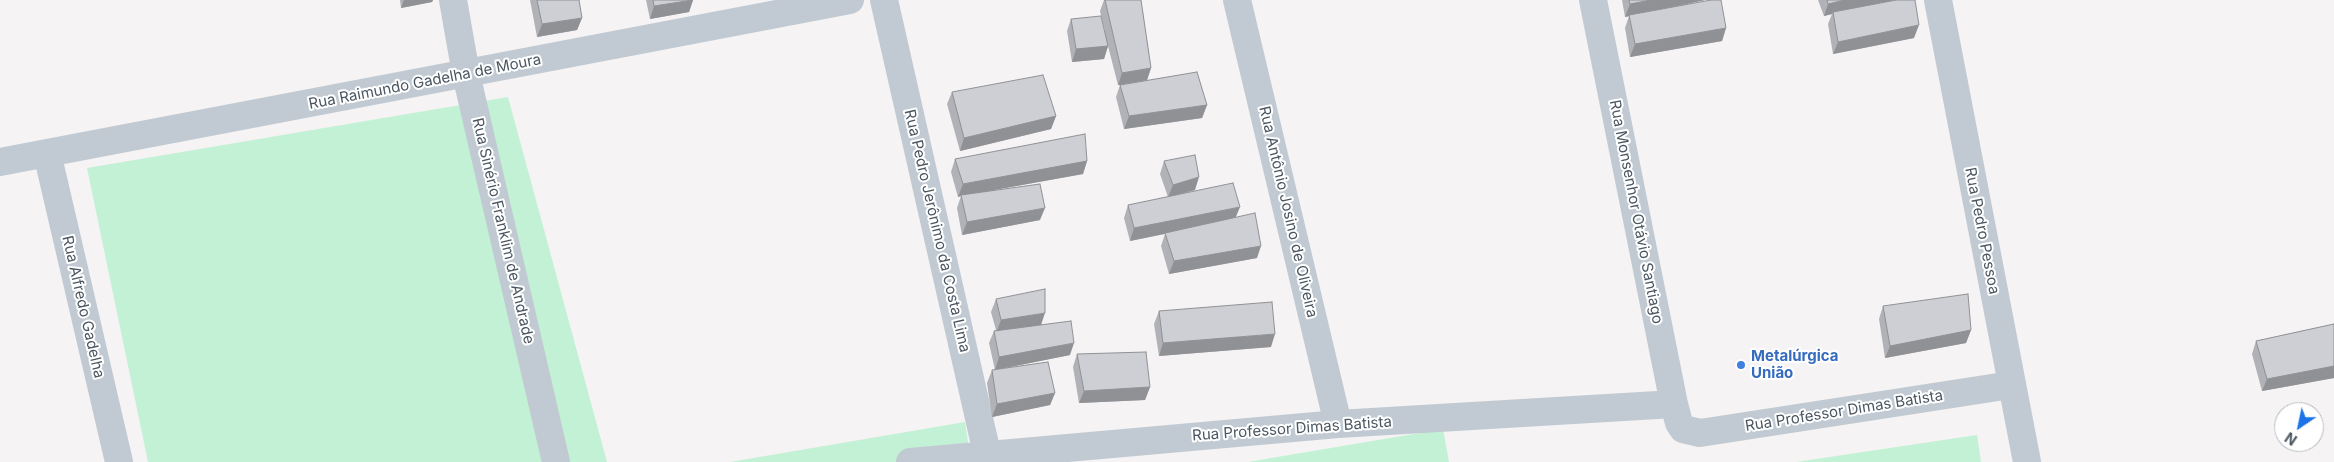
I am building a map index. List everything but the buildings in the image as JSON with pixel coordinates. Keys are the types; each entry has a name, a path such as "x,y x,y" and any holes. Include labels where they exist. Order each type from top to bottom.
{"street":[{"name":"Rua Sinério Franklim de Andrade","path":"453,0 466,74 556,462"},
{"name":"Rua Raimundo Gadelha de Moura","path":"0,162 850,0"},
{"name":"Rua Pedro Jerônimo da Costa Lima","path":"884,0 989,458"},
{"name":"Rua Antônio Josino de Oliveira","path":"1237,0 1338,424"},
{"name":"Rua Monsenhor Otávio Santiago","path":"1593,0 1677,414"},
{"name":"Rua Pedro Pessoa","path":"1938,0 2027,462"},
{"name":"Rua Alfredo Gadelha","path":"47,152 119,462"},
{"name":"Rua Professor Dimas Batista","path":"910,462 989,458 1338,424 1677,414 1683,429 1700,433 2011,385"}],"green space":[{"path":"508,97 607,462 148,462 87,168"},
{"path":"965,422 971,462 730,462"},
{"path":"1443,429 1449,462 1248,462"},
{"path":"1977,435 1981,462 1796,462"}],"place":[{"name":"Metalúrgica União","path":"1741,365"}]}
